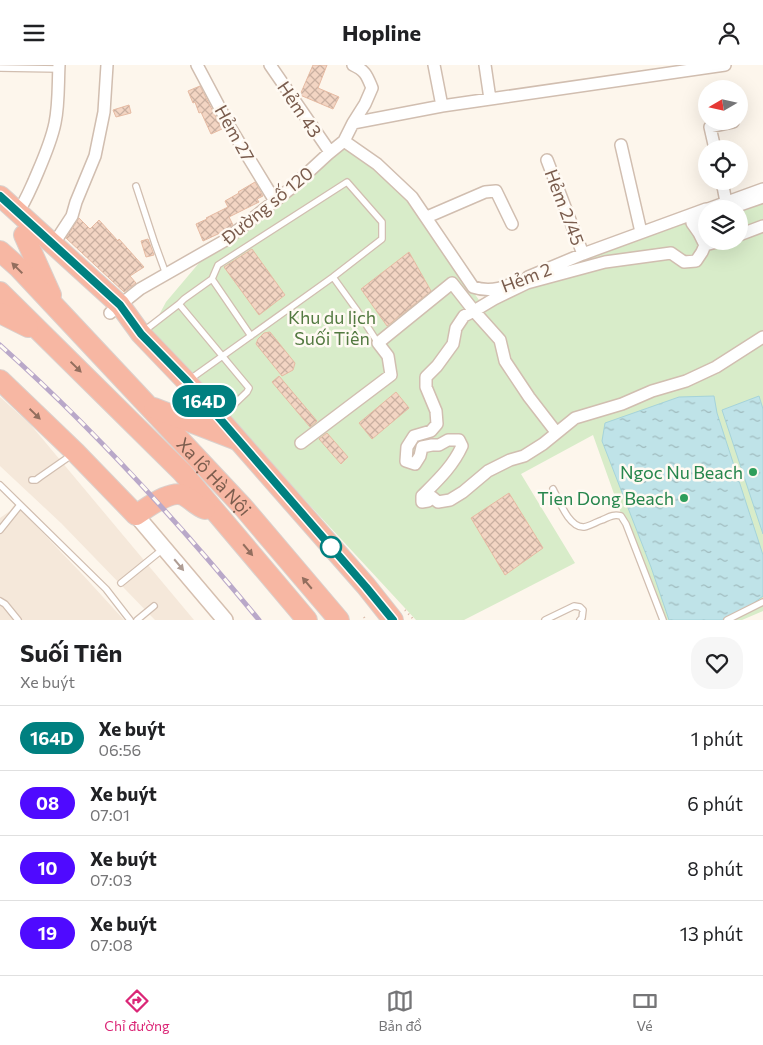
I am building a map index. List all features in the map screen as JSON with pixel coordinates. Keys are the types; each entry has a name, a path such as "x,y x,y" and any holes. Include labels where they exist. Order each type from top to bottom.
{"highway":[{"path":"0,196 24,235 58,310"},
{"path":"9,212 115,309 187,381 360,580 399,615"},
{"path":"24,235 50,250"},
{"name":"Xa lộ Hà Nội","path":"0,251 18,267 244,507 339,620"},
{"name":"Xa lộ Hà Nội","path":"0,292 182,472 307,620"},
{"path":"0,313 41,333"},
{"path":"1,382 75,452 136,515"},
{"path":"150,406 239,441"},
{"name":"Xa lộ Hà Nội","path":"136,515 158,501 176,494 186,496 201,507 216,513"}],"main road":[{"path":"136,515 225,620"}],"street":[{"path":"50,250 72,216 94,156 104,112 107,65"},
{"name":"Hẻm 27","path":"197,65 231,129 275,201"},
{"name":"Hẻm 43","path":"270,65 330,153"},
{"name":"Đường số 120","path":"115,309 140,289 224,241 275,201 344,141 372,88 367,75 360,68 353,65"},
{"path":"434,65 442,106"},
{"path":"485,65 490,99"},
{"path":"353,123 442,106 725,65"},
{"path":"9,212 23,205 50,140 55,121 59,89 59,67"},
{"name":"Hẻm 2","path":"344,141 377,164 412,197 473,287 480,289 499,289 583,254 698,212"},
{"path":"621,145 641,232"},
{"name":"Hẻm 2/45","path":"547,160 583,254"},
{"name":"Hẻm 2","path":"740,200 763,189"},
{"path":"427,217 485,192 496,191 512,223"},
{"path":"748,201 763,197"},
{"path":"698,221 692,223 698,232"},
{"path":"748,232 763,226"},
{"path":"703,250 696,261 684,262 671,253 605,262 527,283 464,316 456,328 453,344 437,366 426,377 426,387 436,411 438,424 431,431 414,436 407,447 406,461 415,464 420,456 422,447 439,445 448,440 459,440 462,446 458,456 448,470 422,496 422,502 428,501 432,497 438,502 450,500 463,492 488,471 510,460 524,457 575,418 622,404 652,391 686,381 716,367 763,337"},
{"path":"301,443 391,375 388,356 378,343 452,283 500,340 506,361 556,432"}],"lane":[{"path":"0,68 59,67"},
{"path":"141,334 212,279 218,265 347,182 382,222 382,239 333,277 187,381"},
{"path":"136,186 166,275"},
{"path":"333,277 378,343"},
{"path":"212,279 251,336"},
{"path":"179,304 249,388 219,419"},
{"path":"32,480 36,480 75,452"},
{"path":"0,485 106,589 130,620"},
{"path":"553,489 568,518 582,527 615,515 621,516 626,524 663,620"},
{"path":"0,530 20,505"},
{"path":"121,583 164,548"},
{"path":"0,601 5,604 18,620"},
{"path":"726,620 763,602"},
{"path":"545,620 574,606 580,607 583,610 580,620"},
{"path":"137,620 154,607"}],"path":[{"path":"399,615 414,620"}],"shaded area":[{"path":"0,397 30,424 194,620 155,620 61,523 0,466"},
{"path":"15,504 124,620 0,620 0,518 10,511"}],"green space":[{"name":"Khu du lịch Suối Tiên","path":"338,145 375,163 420,217 479,300 698,216 698,250 748,250 748,200 740,200 763,191 763,611 742,620 659,620 593,435 521,474 575,563 464,620 416,620 151,330 166,302 210,250"}],"water":[{"name":"Tien Dong Beach","path":"714,396 717,413 763,555 763,596 731,620 669,620 651,567 602,441 605,423 679,397"},
{"name":"Ngoc Nu Beach","path":"759,396 763,409 763,534 722,410"}],"building":[{"path":"313,65 327,65 318,88 339,97 333,109 300,95"},
{"path":"200,86 222,129 211,134 201,112 199,113 188,91"},
{"path":"129,105 131,113 116,117 113,110"},
{"path":"255,182 263,196 257,199 259,202 229,217 233,225 203,241 196,224 228,207 225,201"},
{"path":"79,218 90,229 99,220 144,267 130,276 136,283 124,292 66,238"},
{"path":"148,239 154,255 146,257 141,241"},
{"path":"252,249 285,295 259,315 224,267"},
{"path":"409,252 431,291 387,326 361,289"},
{"path":"270,332 295,363 293,370 282,376 256,344 264,333"},
{"path":"279,376 317,421 310,427 272,382"},
{"path":"396,392 409,408 372,439 359,423"},
{"path":"327,433 348,457 341,464 319,439"},
{"path":"509,493 543,548 505,575 471,518"}],"railway":[{"path":"0,345 69,410 135,478 259,620"}],"bus line":[{"name":"164D","path":"0,196 120,305 141,334 187,381 393,620"}],"place":[{"name":"Ngoc Nu Beach","path":"753,472"},
{"name":"Tien Dong Beach","path":"684,498"}]}
